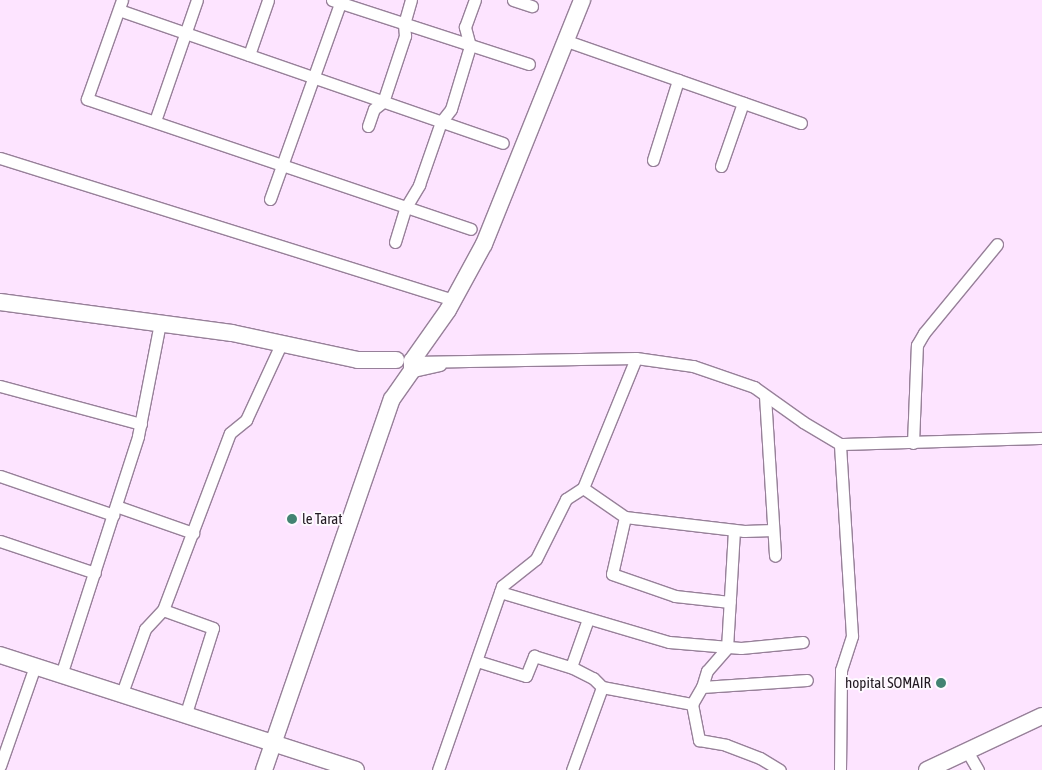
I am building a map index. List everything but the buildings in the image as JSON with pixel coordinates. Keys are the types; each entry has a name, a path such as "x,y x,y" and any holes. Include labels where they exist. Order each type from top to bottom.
{"street":[{"path":"155,121 198,0"},
{"path":"249,55 268,0"},
{"path":"368,126 374,109 383,102 405,36 404,24 412,0"},
{"path":"395,242 406,207 419,185 441,122 451,109 470,46 465,27 474,0"},
{"path":"513,0 532,6"},
{"path":"264,770 404,365 451,305 484,244 564,40 582,0"},
{"path":"270,199 313,78 336,1 529,64"},
{"path":"471,229 87,99 120,5 187,33 503,143"},
{"path":"564,40 801,123"},
{"path":"653,160 678,80"},
{"path":"721,166 743,103"},
{"path":"0,158 451,305"},
{"path":"913,443 917,346 924,333 997,244"},
{"path":"0,302 160,323 282,342 347,357 404,365 454,360 636,358 693,366 754,387 840,444 1042,438"},
{"path":"61,675 141,424 160,323"},
{"path":"122,693 145,629 163,610 230,433 246,420 282,342"},
{"path":"438,770 500,592 509,578 536,559 566,498 583,488 636,358"},
{"path":"0,386 141,424"},
{"path":"765,396 775,556"},
{"path":"840,444 852,636 841,670 840,770"},
{"path":"0,476 193,533"},
{"path":"583,488 625,517 734,530 773,530"},
{"path":"625,517 612,574 676,596 730,602"},
{"path":"734,530 727,648 707,671 702,687 692,704 699,740 726,744 760,758 780,770"},
{"path":"0,541 95,573"},
{"path":"500,592 669,642 727,648 803,642"},
{"path":"163,610 213,628 186,713"},
{"path":"571,667 588,619"},
{"path":"0,655 186,713 356,770"},
{"path":"477,662 526,676 534,656 571,667 593,678 602,687 692,704"},
{"path":"0,766 36,666"},
{"path":"702,687 807,680"},
{"path":"572,770 602,687"},
{"path":"927,770 1042,716"},
{"path":"966,751 978,770"}],"place":[{"name":"le Tarat","path":"292,519"},
{"name":"hopital SOMAIR","path":"941,683"}]}
